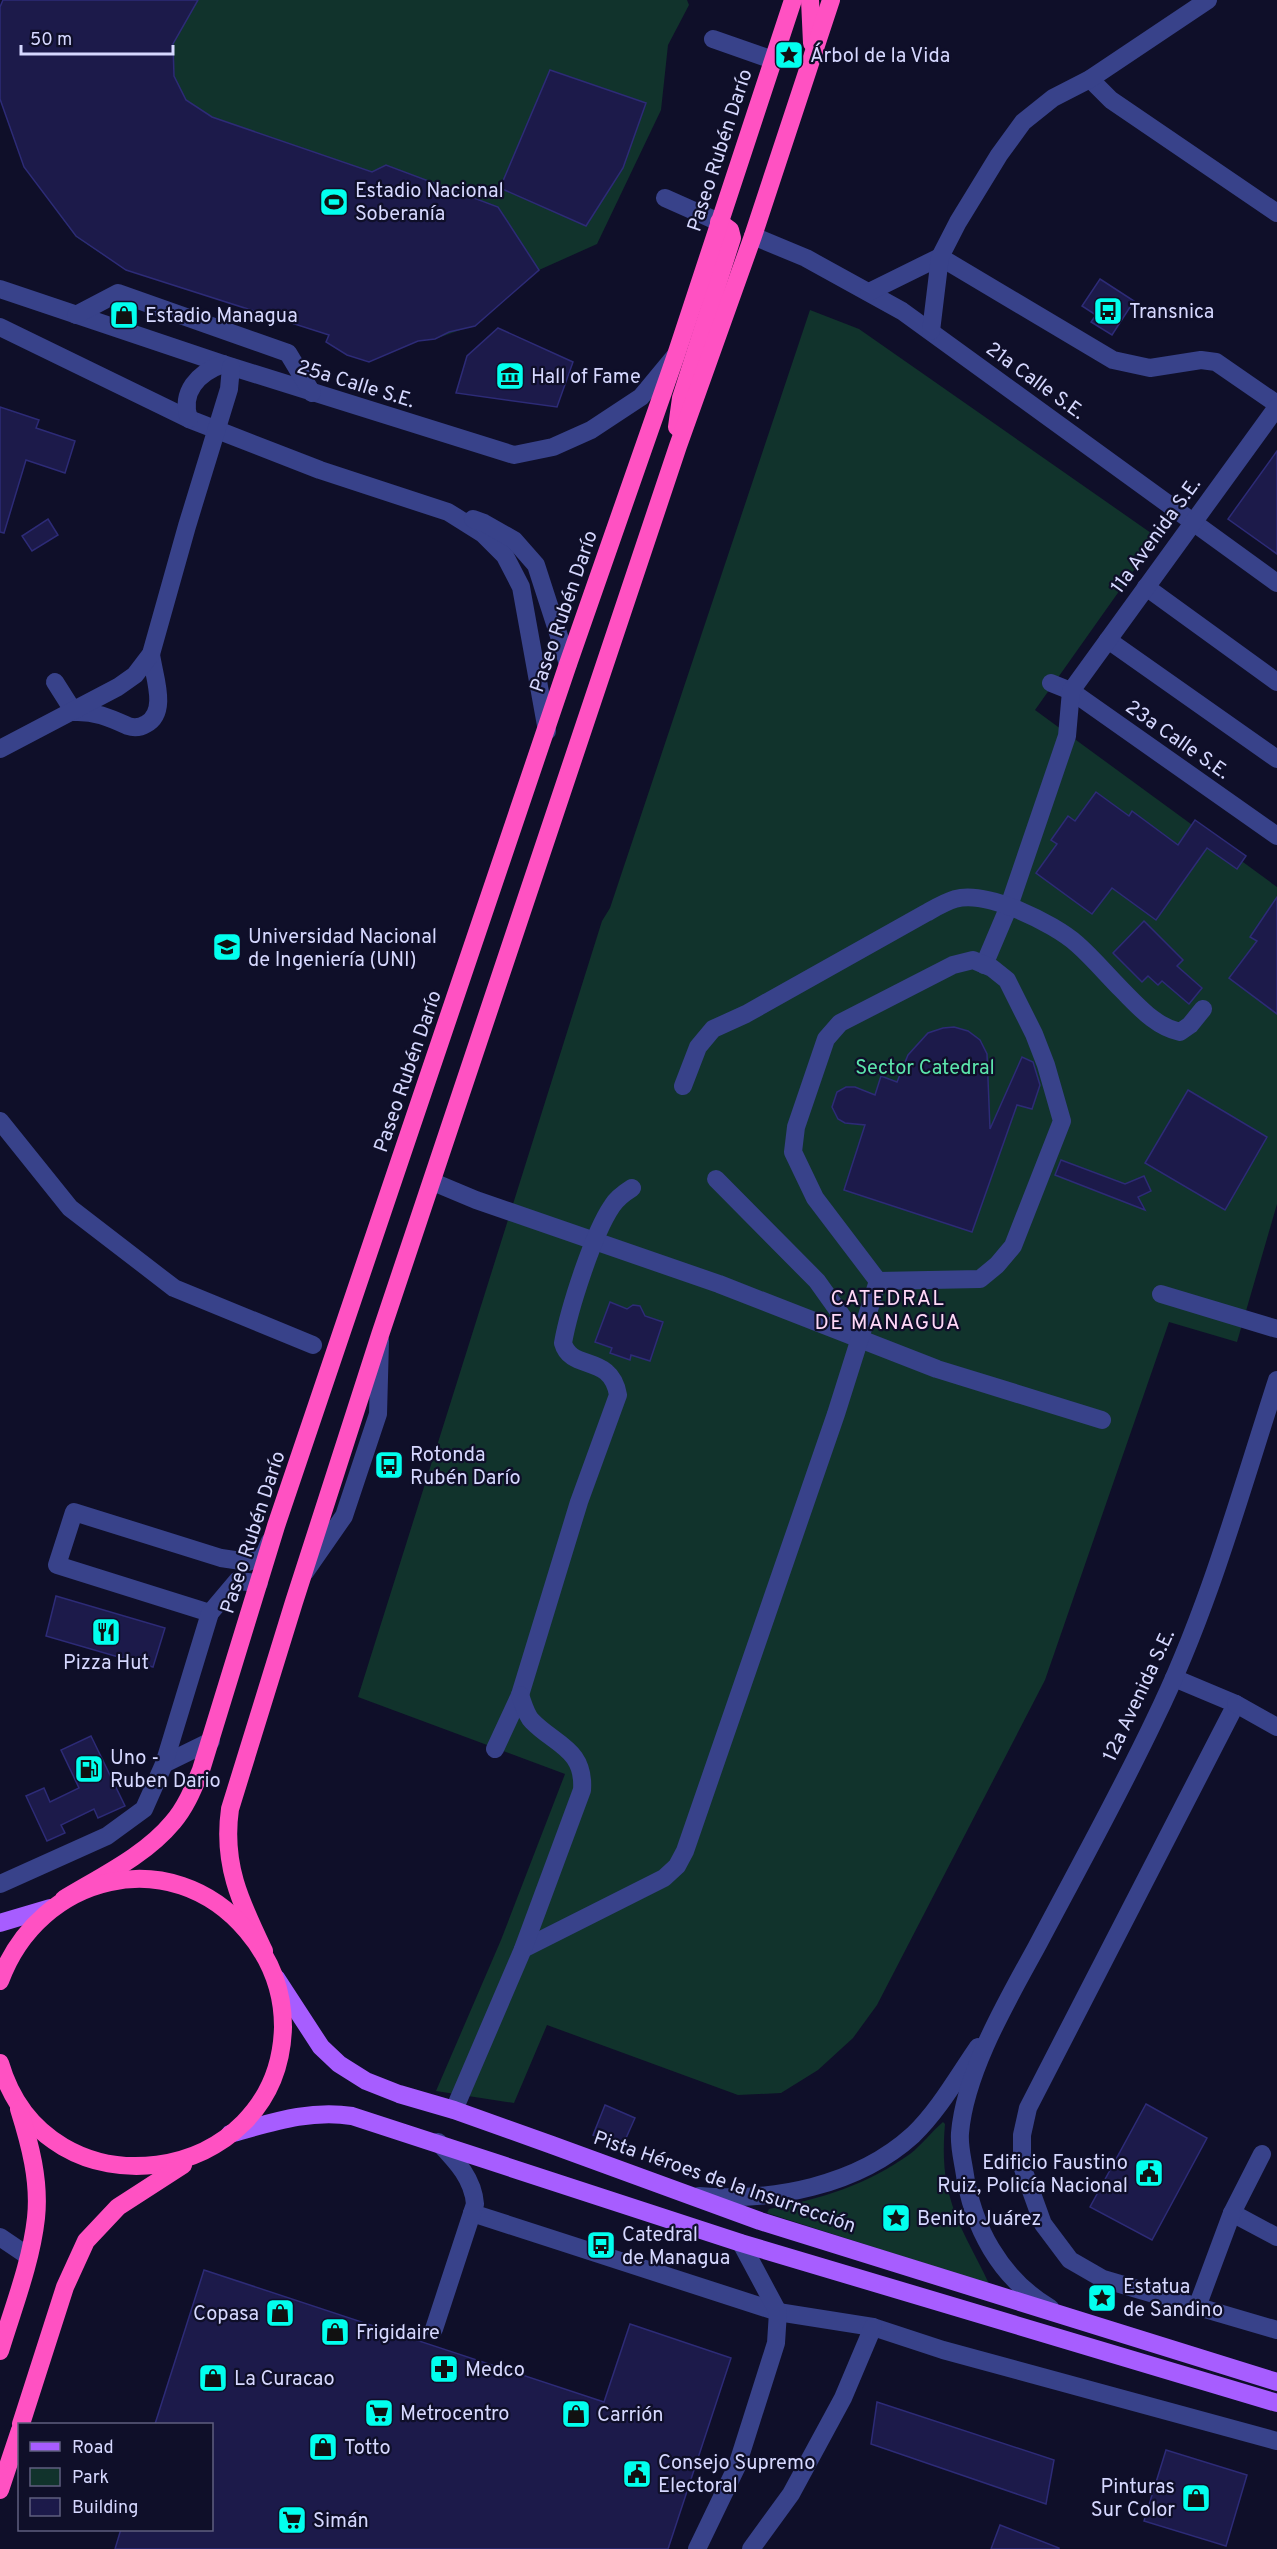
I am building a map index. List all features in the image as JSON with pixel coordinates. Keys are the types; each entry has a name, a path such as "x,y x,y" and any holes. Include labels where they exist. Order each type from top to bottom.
{"highway":[{"name":"Paseo Rubén Darío","path":"57,1904 123,1863 171,1824 191,1794 211,1741 276,1526 568,664 676,354 793,0"},
{"path":"810,0 812,57"},
{"path":"21,2423 65,2287 86,2241 118,2207 230,2134 253,2112 263,2097 278,2062 283,2025 280,1996 274,1974 235,1887 230,1868 227,1827 236,1788 380,1335 678,446 753,236 831,0"},
{"path":"753,236 740,228 735,213 767,99 772,64"},
{"path":"719,222 753,236"},
{"path":"678,446 677,418 681,398 732,238 730,230 719,222"},
{"path":"0,1981 18,1943 31,1926 57,1904 94,1886 116,1881 148,1879 178,1885 207,1897 233,1915 264,1951"},
{"path":"0,2065 16,2099 31,2149 36,2184 36,2219 28,2256 0,2351"},
{"path":"16,2099 42,2131 71,2151 96,2161 123,2166 150,2167 208,2149"},
{"path":"0,2490 18,2436"}],"main road":[{"path":"0,1923 57,1904"},
{"name":"Pista Héroes de la Insurrección","path":"274,1974 321,2047 339,2064 366,2081 388,2090 454,2110 760,2221 1277,2382"},
{"path":"230,2134 304,2115 327,2113 352,2116 438,2142 741,2243 1277,2403"}],"street":[{"path":"931,331 940,257 993,164 1023,122 1053,98 1090,79 1208,0"},
{"path":"713,39 772,64"},
{"path":"1090,79 1111,100 1277,213"},
{"path":"665,198 719,222"},
{"name":"21a Calle S.E.","path":"753,236 806,258 869,292 931,331 1277,583"},
{"path":"869,292 940,257"},
{"path":"940,257 1113,360 1150,368 1201,360 1216,362 1277,405"},
{"name":"25a Calle S.E.","path":"0,289 227,366 514,455 553,447 591,430 641,397 676,354"},
{"path":"76,315 118,293 288,353 312,393"},
{"path":"0,327 189,419 320,470 484,522 514,540 536,565 568,664"},
{"path":"0,749 74,712 124,682 141,668 151,654 230,383 227,366 205,373 192,387 185,404 189,419"},
{"name":"11a Avenida S.E.","path":"1071,691 1277,405"},
{"path":"448,512 483,534 505,556 521,587 547,731"},
{"path":"1146,586 1277,682"},
{"path":"1108,640 1277,759"},
{"path":"74,712 93,712 128,726 140,727 153,719 159,703 151,654"},
{"path":"124,682 137,679 147,683 154,689 159,703"},
{"path":"55,682 74,712"},
{"name":"23a Calle S.E.","path":"1052,683 1071,691 1277,837"},
{"path":"984,965 1009,906 1067,736 1071,691"},
{"path":"683,1086 698,1047 713,1029 746,1014 926,913 956,899 980,899 1009,906 1045,923 1077,944 1146,1014 1166,1029 1180,1032 1190,1025 1203,1009"},
{"path":"973,960 993,968 1007,980 1024,1012 1046,1065 1062,1121 1013,1246 989,1272 980,1279 878,1281 815,1198 794,1152 796,1127 826,1039 840,1023 953,965 973,960"},
{"path":"0,1121 70,1208 174,1288 313,1345"},
{"path":"716,1179 817,1281 859,1340"},
{"path":"433,1182 476,1200 718,1284 937,1369 1102,1420"},
{"path":"495,1749 520,1695 579,1502 618,1395 616,1384 609,1373 574,1358 565,1350 563,1343 595,1241 613,1205 622,1194 632,1188"},
{"path":"524,1948 664,1878 677,1866 686,1851 836,1414 878,1281"},
{"path":"1161,1294 1277,1329"},
{"name":"12a Avenida S.E.","path":"1057,2313 1031,2297 1003,2268 980,2226 967,2189 960,2136 965,2100 1001,2013 1133,1764 1174,1678 1205,1599 1277,1380"},
{"path":"210,1613 57,1565 74,1512 221,1558 248,1562 264,1555 276,1526"},
{"path":"0,1884 107,1836 144,1809 165,1764 210,1613 237,1581 259,1583"},
{"path":"1174,1678 1236,1704 1277,1727"},
{"path":"454,2110 524,1948 582,1790 581,1767 574,1756 531,1720 520,1695"},
{"path":"1236,1704 1028,2108 1022,2136 1022,2166 1043,2224 1070,2259 1102,2279 1277,2330"},
{"path":"165,1764 211,1741"},
{"name":"12a Avenida S.E.","path":"688,2194 725,2198 789,2192 833,2180 882,2158 922,2125 1001,2013"},
{"path":"434,2329 475,2204 474,2191 459,2165 438,2142"},
{"path":"1197,2307 1232,2213 1262,2154"},
{"path":"472,2213 778,2312 873,2327 966,2356 1277,2441"},
{"path":"1232,2213 1277,2237"},
{"path":"0,2237 28,2256"},
{"path":"697,2549 737,2466 776,2343 778,2312 741,2243"},
{"path":"751,2549 791,2494 843,2398 873,2327"}],"green space":[{"name":"Estadio Nacional Soberanía","path":"3,0 687,0 689,5 668,45 661,110 597,244 539,270 490,313 463,329 435,339 418,341 369,362 347,355 326,342 328,335 126,270 76,237 24,167 0,7"},
{"name":"Sector Catedral","path":"810,310 859,329 1151,533 1156,539 1035,710 1277,887 1277,1204 1237,1342 1169,1322 1045,1680 877,2005 853,2038 818,2070 781,2093 738,2095 547,2025 514,2103 436,2091 501,1940 565,1774 358,1697 602,921 610,908"},
{"path":"943,2122 945,2124 945,2168 952,2206 989,2284 767,2213 769,2209 825,2195 877,2174 919,2147"}],"building":[{"path":"3,0 198,0 173,44 174,76 186,100 212,117 372,172 386,165 498,207 539,270 475,326 449,332 435,339 418,341 369,362 347,355 326,342 329,335 126,270 76,236 24,167 0,99 0,7"},
{"path":"550,70 646,103 623,168 586,226 500,188"},
{"name":"Transnica","path":"1100,279 1134,301 1112,335 1091,322 1096,315 1082,306"},
{"path":"498,328 573,362 557,407 456,393 467,356"},
{"path":"0,407 39,420 36,428 75,441 65,473 26,460 4,533 0,532"},
{"path":"1277,451 1277,554 1228,519"},
{"path":"48,519 58,535 32,551 22,536"},
{"path":"1096,792 1129,816 1132,811 1178,845 1195,820 1246,856 1237,869 1207,848 1156,920 1112,888 1092,914 1036,873 1057,844 1051,840 1068,816 1075,821"},
{"path":"1277,897 1277,1014 1229,978 1257,941 1250,937"},
{"path":"1144,921 1183,960 1177,966 1202,988 1189,1004 1162,981 1158,985 1148,976 1142,982 1113,953"},
{"path":"954,1027 968,1031 980,1040 987,1054 990,1129 1022,1057 1033,1062 1040,1085 1032,1109 1017,1105 972,1232 844,1190 865,1125 845,1123 838,1119 832,1107 837,1092 846,1087 855,1087 875,1095 881,1076 897,1082 908,1055 928,1033"},
{"path":"1188,1090 1267,1137 1225,1210 1145,1163"},
{"path":"1061,1160 1125,1184 1144,1176 1151,1191 1138,1197 1145,1210 1055,1175"},
{"path":"610,1302 627,1309 633,1305 640,1306 645,1316 663,1322 650,1361 631,1355 630,1360 610,1353 612,1348 595,1342"},
{"name":"Pizza Hut","path":"56,1596 165,1628 153,1667 46,1636"},
{"name":"Uno - Ruben Dario","path":"91,1736 125,1806 98,1818 94,1809 61,1825 65,1833 47,1841 26,1796 44,1788 50,1802 79,1788 61,1750"},
{"name":"Edificio Faustino Ruiz, Policía Nacional","path":"1146,2104 1207,2138 1152,2240 1090,2207"},
{"path":"605,2105 635,2118 622,2147 593,2135"},
{"name":"Metrocentro","path":"204,2270 604,2402 630,2324 731,2358 668,2549 115,2549 120,2531 213,2531 213,2423 155,2423"},
{"path":"877,2402 1054,2460 1046,2504 871,2444"},
{"name":"Pinturas Sur Color","path":"1166,2450 1247,2475 1226,2546 1144,2521"},
{"path":"1000,2525 1059,2548 1059,2549 991,2549"}],"place":[{"name":"Árbol de la Vida","path":"789,55"},
{"name":"Estadio Nacional Soberanía","path":"334,202"},
{"name":"Transnica","path":"1108,311"},
{"name":"Estadio Managua","path":"124,315"},
{"name":"Hall of Fame","path":"510,376"},
{"name":"Universidad Nacional de Ingeniería (UNI)","path":"227,947"},
{"name":"Rotonda Rubén Darío","path":"389,1465"},
{"name":"Pizza Hut","path":"106,1632"},
{"name":"Uno - Ruben Dario","path":"89,1769"},
{"name":"Edificio Faustino Ruiz, Policía Nacional","path":"1149,2173"},
{"name":"Benito Juárez","path":"896,2218"},
{"name":"Catedral de Managua","path":"601,2245"},
{"name":"Estatua de Sandino","path":"1102,2298"},
{"name":"Copasa","path":"280,2313"},
{"name":"Frigidaire","path":"335,2332"},
{"name":"Medco","path":"444,2369"},
{"name":"La Curacao","path":"213,2378"},
{"name":"Metrocentro","path":"379,2413"},
{"name":"Carrión","path":"576,2414"},
{"name":"Totto","path":"323,2447"},
{"name":"Consejo Supremo Electoral","path":"637,2474"},
{"name":"Pinturas Sur Color","path":"1196,2498"},
{"name":"Simán","path":"292,2520"}],"district":[{"name":"CATEDRAL DE MANAGUA","path":"888,1310"}]}
